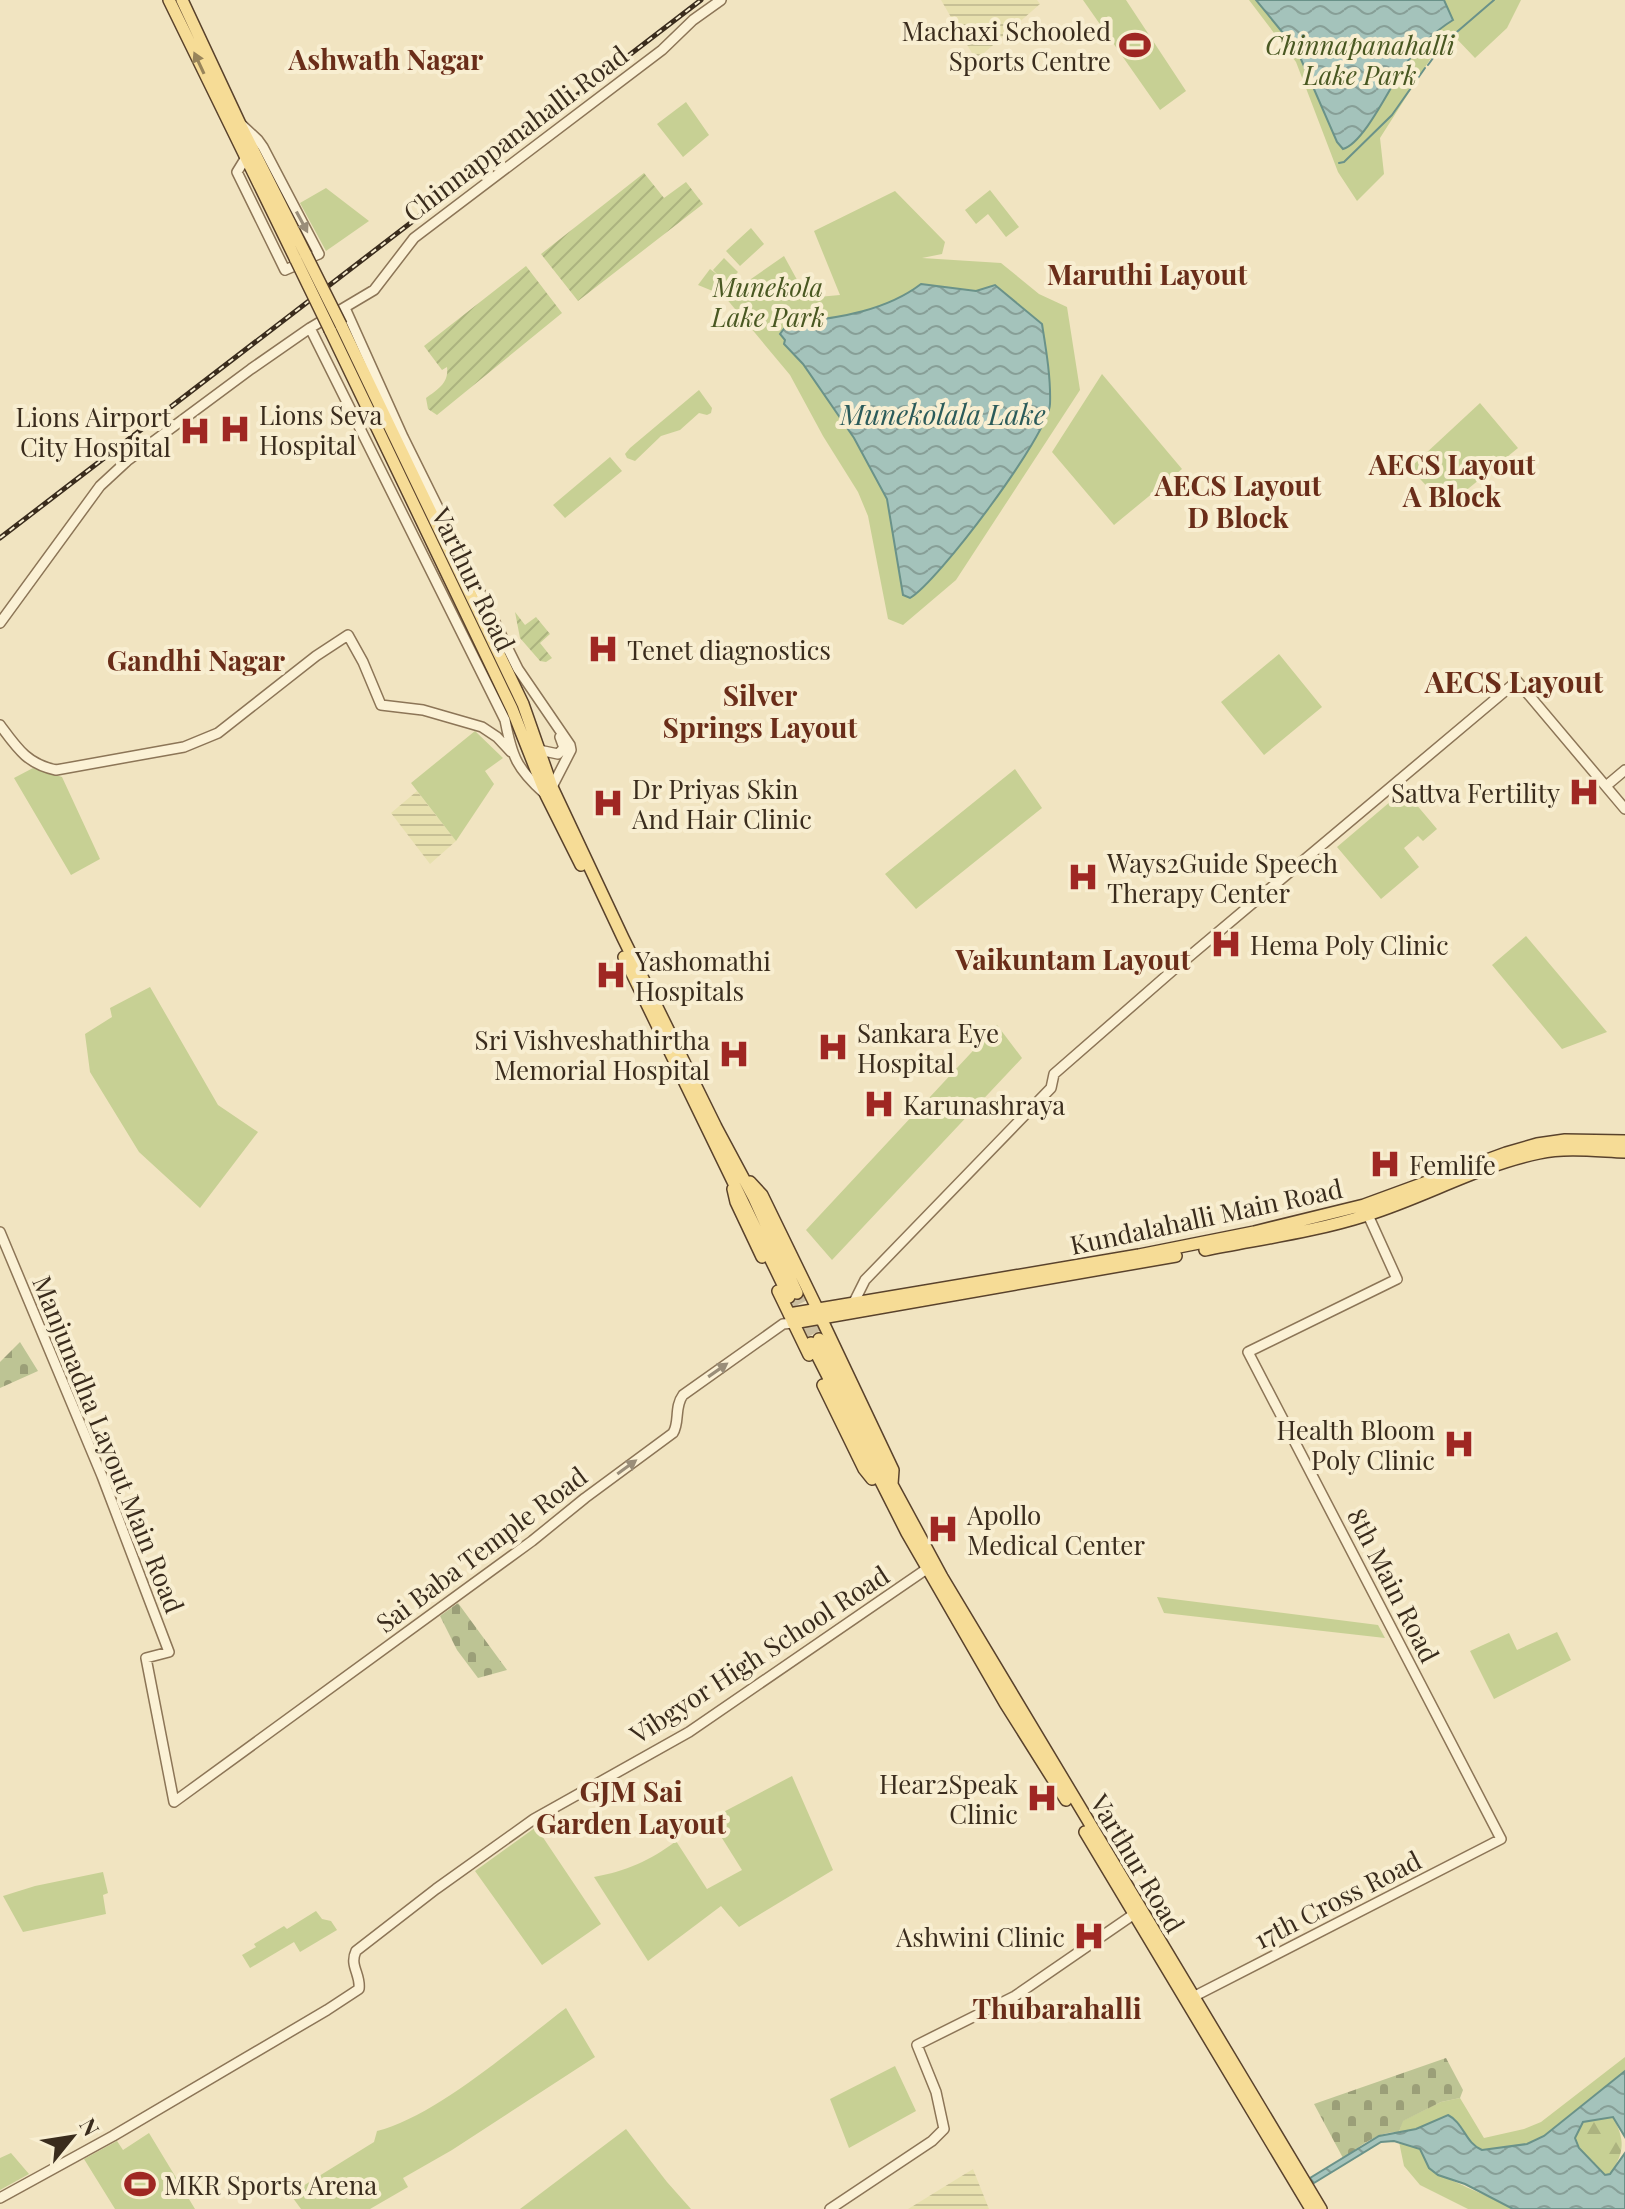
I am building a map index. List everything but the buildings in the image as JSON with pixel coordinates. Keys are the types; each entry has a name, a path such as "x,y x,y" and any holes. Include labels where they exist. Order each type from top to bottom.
{"main road":[{"name":"Varthur Road","path":"169,0 245,159 302,260"},
{"name":"Varthur Road","path":"182,0 302,260 523,704 549,791"},
{"path":"240,177 253,173"},
{"name":"Varthur Road","path":"335,328 549,791 737,1178"},
{"name":"Kundalahalli Main Road","path":"817,1309 1139,1255 1254,1232 1364,1205 1537,1144 1565,1140 1625,1141"},
{"name":"Kundalahalli Main Road","path":"790,1310 817,1309 1236,1246 1368,1215 1507,1161 1542,1152 1625,1152"},
{"path":"737,1178 762,1195 889,1460 894,1476 888,1487"},
{"path":"737,1178 736,1202 864,1469 877,1487 888,1487"},
{"path":"737,1178 790,1310"},
{"path":"815,1341 888,1487"},
{"name":"Varthur Road","path":"888,1487 920,1538 993,1673"},
{"name":"Varthur Road","path":"888,1487 928,1568 1284,2156 1321,2209"},
{"name":"Varthur Road","path":"1137,1911 1193,1997 1311,2209"}],"street":[{"name":"Chinnappanahalli Road","path":"0,623 100,486 119,468 156,437 310,328 374,290 414,238 662,50 693,20 721,0"},
{"path":"245,159 240,177 302,260"},
{"path":"0,725 27,760 56,770 184,747 224,729 316,656 348,635 381,705 423,710 482,727 511,752 533,783 549,791 571,748 563,731 524,681 475,585 345,308"},
{"path":"310,328 505,720 511,752"},
{"path":"854,1302 865,1280 1051,1088 1054,1074 1127,1008 1517,681 1625,809"},
{"path":"539,750 555,755 564,748 552,719"},
{"path":"511,752 522,751 523,733"},
{"path":"1606,786 1625,770"},
{"name":"8th Main Road","path":"1368,1215 1397,1279 1248,1352 1501,1839"},
{"name":"Manjunadha Layout Main Road","path":"0,1232 102,1476 169,1652 146,1658 174,1802"},
{"name":"Sai Baba Temple Road","path":"174,1802 409,1632 673,1433 677,1407 683,1395 790,1310"},
{"name":"Vibgyor High School Road","path":"0,2198 113,2136 359,1989 360,1982 352,1965 356,1951 436,1889 558,1803 689,1732 928,1568"},
{"name":"17th Cross Road","path":"1193,1997 1501,1839"},
{"path":"830,2209 932,2141 944,2129 936,2092 917,2045 1015,1996 1137,1911"}],"shaded area":[{"path":"941,0 1037,0 1040,4 976,60"},
{"path":"417,791 456,841 430,864 391,813"},
{"path":"973,2169 989,2209 908,2209 913,2206"}],"green space":[{"name":"Machaxi Schooled Sports Centre","path":"1083,0 1126,0 1186,91 1160,110"},
{"name":"Chinnapanahalli Lake Park","path":"1249,0 1521,0 1507,28 1475,58 1455,37 1431,58 1380,138 1384,174 1357,201 1338,172 1296,62"},
{"path":"686,102 709,135 683,157 657,124"},
{"path":"644,173 664,198 686,182 703,204 578,301 541,254"},
{"path":"326,188 369,221 326,251 300,203"},
{"path":"990,190 1019,227 1006,237 988,214 976,224 965,210"},
{"name":"Munekola Lake Park","path":"895,191 945,242 942,254 922,258 1001,263 1039,294 1067,307 1080,390 956,580 903,625 888,619 868,516 858,492 790,375 725,297 784,256 807,298 840,295 814,231","holes":["922,284 976,291 995,285 1042,324 1050,406 903,595 887,499 854,438 803,364 784,344 780,333 787,322 858,314 892,301"]},
{"path":"751,228 764,244 740,266 726,251"},
{"path":"724,258 738,272 727,284 729,286 720,294 698,285 710,269 718,275 713,270"},
{"path":"526,266 562,313 437,415 428,409 426,398 444,381 447,367 442,370 424,346"},
{"path":"1102,374 1182,469 1114,525 1052,452"},
{"path":"699,390 712,408 711,413 699,413 680,430 661,436 635,461 627,458 625,454 630,448"},
{"path":"1480,403 1518,448 1447,506 1444,505 1410,468"},
{"path":"610,457 622,471 565,518 553,505"},
{"path":"515,612 525,625 536,617 550,634 540,643 552,658 546,662 540,661 520,638"},
{"path":"1279,654 1322,707 1264,755 1221,702"},
{"path":"475,731 503,758 485,771 494,784 456,841 411,783"},
{"path":"33,768 62,777 100,859 71,875 14,778"},
{"path":"1015,769 1042,808 916,909 885,874"},
{"path":"1404,790 1437,829 1423,841 1418,836 1404,848 1419,867 1381,899 1337,847"},
{"path":"1526,936 1607,1032 1562,1049 1492,965"},
{"path":"150,987 218,1105 258,1132 200,1208 139,1152 90,1072 85,1034 112,1017 110,1008"},
{"path":"997,1025 1022,1058 832,1260 806,1230"},
{"path":"20,1342 38,1371 0,1388 0,1362"},
{"path":"1157,1597 1378,1625 1385,1638 1164,1613"},
{"path":"458,1603 507,1670 478,1678 457,1650 440,1616"},
{"path":"1557,1632 1571,1660 1494,1699 1470,1651 1509,1633 1517,1650"},
{"path":"792,1776 833,1870 739,1927 721,1906 648,1961 594,1877 637,1864 676,1841 707,1889 742,1870 710,1819"},
{"path":"536,1827 601,1924 542,1965 475,1871"},
{"path":"103,1872 108,1893 103,1895 106,1914 23,1932 3,1896 35,1886"},
{"path":"316,1911 322,1919 331,1921 337,1930 300,1952 294,1942 250,1968 242,1955 256,1947 254,1944"},
{"path":"566,2008 595,2057 452,2150 403,2178 408,2187 370,2209 301,2209 290,2194 374,2142 377,2131 400,2123 449,2096"},
{"path":"1625,2057 1625,2071 1622,2074 1544,2136 1527,2144 1483,2150 1471,2142 1458,2122 1420,2149 1433,2170 1513,2209 1468,2209 1420,2185 1404,2166 1398,2137 1402,2121 1441,2102 1460,2098 1484,2138 1524,2129 1541,2122"},
{"path":"1446,2058 1463,2090 1460,2098 1441,2102 1403,2121 1399,2132 1376,2137 1343,2158 1314,2104"},
{"path":"895,2066 916,2111 849,2148 830,2099"},
{"path":"1613,2117 1622,2146 1615,2166 1610,2174 1605,2175 1579,2148 1575,2138 1583,2121"},
{"path":"626,2129 691,2209 520,2209"},
{"name":"MKR Sports Arena","path":"149,2133 195,2209 115,2209 84,2159 117,2141 123,2150"},
{"path":"11,2153 29,2174 0,2190 0,2158"}],"water":[{"name":"Chinnapanahalli Lake Park","path":"1256,0 1444,0 1453,20 1413,55 1368,126 1351,145 1343,149 1337,142 1297,50"},
{"name":"Munekolala Lake","path":"921,284 976,291 995,285 1042,324 1050,404 1032,445 990,506 944,565 910,598 903,595 887,499 854,438 803,364 784,344 785,340 780,334 792,318 798,322 862,311 893,300"},
{"path":"1625,2071 1625,2137 1613,2117 1583,2122 1575,2138 1579,2148 1605,2175 1610,2174 1625,2153 1625,2209 1513,2209 1465,2184 1438,2175 1429,2168 1420,2149 1394,2141 1381,2142 1314,2183 1310,2178 1379,2136 1416,2129 1448,2115 1482,2150 1527,2144 1544,2136"}],"waterway":[{"path":"1428,65 1444,43 1494,0"},
{"path":"1339,163 1344,162 1392,115 1425,68"}],"tunnel":[{"path":"797,1293 819,1339"},
{"path":"789,1297 811,1343"}],"railway":[{"path":"0,538 701,0"}],"place":[{"name":"Machaxi Schooled Sports Centre","path":"1135,45"},
{"name":"Lions Seva Hospital","path":"235,429"},
{"name":"Lions Airport City Hospital","path":"195,431"},
{"name":"Tenet diagnostics","path":"603,649"},
{"name":"Sattva Fertility","path":"1584,792"},
{"name":"Dr Priyas Skin And Hair Clinic","path":"608,803"},
{"name":"Ways2Guide Speech Therapy Center","path":"1083,877"},
{"name":"Hema Poly Clinic","path":"1226,944"},
{"name":"Yashomathi Hospitals","path":"611,975"},
{"name":"Sankara Eye Hospital","path":"833,1047"},
{"name":"Sri Vishveshathirtha Memorial Hospital","path":"734,1054"},
{"name":"Karunashraya","path":"879,1104"},
{"name":"Femlife","path":"1385,1164"},
{"name":"Health Bloom Poly Clinic","path":"1459,1444"},
{"name":"Apollo Medical Center","path":"943,1529"},
{"name":"Hear2Speak Clinic","path":"1042,1798"},
{"name":"Ashwini Clinic","path":"1089,1936"},
{"name":"MKR Sports Arena","path":"140,2184"}],"district":[{"name":"Ashwath Nagar","path":"386,58"},
{"name":"Maruthi Layout","path":"1147,273"},
{"name":"AECS Layout A Block","path":"1452,479"},
{"name":"AECS Layout D Block","path":"1238,500"},
{"name":"Gandhi Nagar","path":"196,659"},
{"name":"AECS Layout","path":"1514,681"},
{"name":"Silver Springs Layout","path":"760,710"},
{"name":"Vaikuntam Layout","path":"1073,958"},
{"name":"GJM Sai Garden Layout","path":"631,1806"},
{"name":"Thubarahalli","path":"1057,2007"}]}
